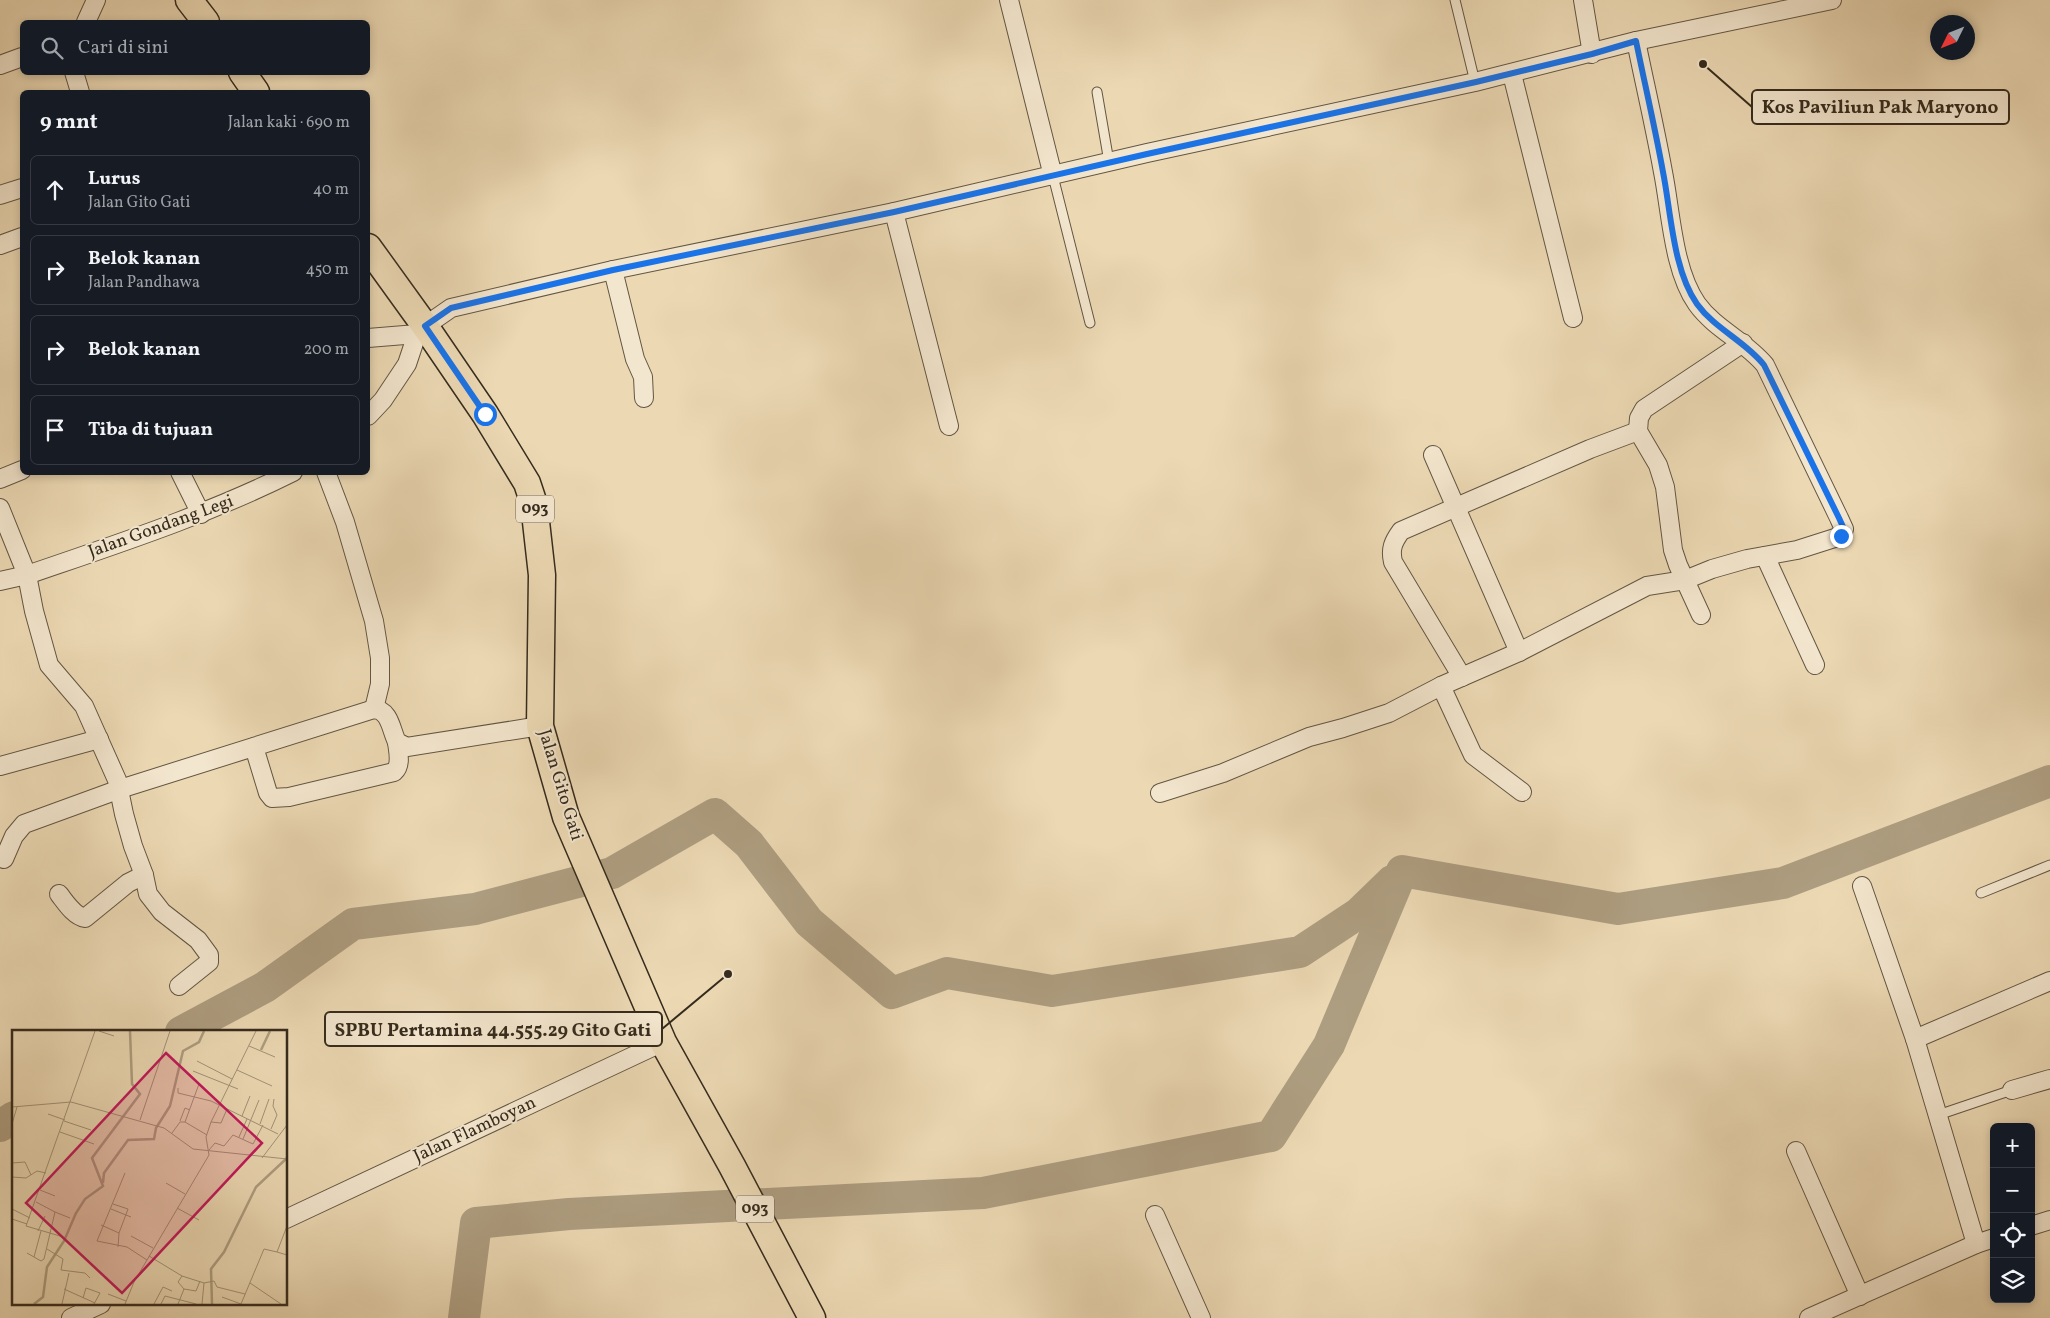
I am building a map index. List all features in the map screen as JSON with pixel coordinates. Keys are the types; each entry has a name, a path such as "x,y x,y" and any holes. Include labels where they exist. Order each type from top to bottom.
{"main road":[{"path":"190,0 205,20"},
{"path":"244,75 255,90"},
{"name":"Jalan Gito Gati","path":"370,250 421,330 517,464 527,483 534,504 542,575 540,726 566,817 664,1042 812,1318"}],"street":[{"path":"87,20 96,0"},
{"path":"1009,0 1053,176"},
{"path":"1583,0 1592,54"},
{"path":"370,338 421,330 451,308 613,270 894,212 1109,162 1512,74 1636,41 1832,0"},
{"path":"1160,793 1223,773 1309,737 1389,713 1441,686 1519,652 1647,586 1685,580 1712,569 1796,550 1841,536 1844,529 1795,424 1764,365 1743,343 1709,318 1696,303 1682,276 1663,170 1636,41"},
{"path":"0,65 20,58"},
{"path":"1512,74 1573,318"},
{"path":"75,75 79,90"},
{"path":"0,195 20,189"},
{"path":"894,212 949,426"},
{"path":"0,245 20,238"},
{"path":"613,270 635,359 643,377 644,398"},
{"path":"370,414 383,400 407,364 421,330"},
{"path":"1701,615 1673,550 1665,487 1658,465 1638,431 1639,418 1644,409 1743,343"},
{"path":"1462,677 1393,562 1391,552 1393,542 1401,531 1590,449 1638,431"},
{"path":"1433,455 1454,508 1519,652"},
{"path":"0,479 20,471"},
{"path":"182,475 201,514"},
{"name":"Jalan Gondang Legi","path":"0,582 27,575 201,514 286,475"},
{"path":"327,475 345,522 374,621 380,658 380,684 374,709"},
{"path":"0,508 27,575 36,619 49,665 84,706 120,789 124,814 150,898 162,912 198,940 209,955 209,962 179,986"},
{"path":"1764,556 1815,665"},
{"path":"1441,686 1473,755 1522,792"},
{"path":"4,859 10,842 24,824 120,789 374,709 385,713 397,742 399,764 398,769 394,772 289,796 272,798 268,793 254,747"},
{"path":"397,742 407,747 540,726"},
{"path":"0,766 99,739"},
{"path":"59,894 74,912 85,918 128,883 144,875"},
{"path":"1862,886 1915,1039 1976,1244"},
{"path":"1915,1039 2050,981"},
{"name":"Jalan Flamboyan","path":"288,1217 664,1042"},
{"path":"2012,1090 2050,1079"},
{"path":"1796,1151 1860,1296"},
{"path":"1155,1215 1200,1318"},
{"path":"2035,1225 2050,1220"},
{"path":"1809,1318 1990,1239"},
{"path":"71,1318 97,1306"}],"lane":[{"path":"1455,0 1476,82"},
{"path":"1097,92 1109,162"},
{"path":"1053,176 1090,323"},
{"path":"1981,894 2050,865"},
{"path":"1938,1115 2012,1090"}],"waterway":[{"path":"464,1318 476,1223 569,1214 983,1193 1271,1136 1329,1045 1402,871 1618,909 1783,883 2050,781"},
{"path":"185,1030 265,987 353,924 475,909 612,873 715,814 749,844 809,922 892,993 947,973 1052,991 1300,952 1359,913 1392,881"},
{"path":"0,1126 12,1118"}],"place":[{"name":"Kos Paviliun Pak Maryono","path":"1703,64"},
{"name":"SPBU Pertamina 44.555.29 Gito Gati","path":"728,974"}],"route":[{"path":"485,414 425,326 451,308 613,270 894,212 1476,82 1592,54 1636,41 1663,170 1682,276 1696,303 1709,318 1753,351 1764,365 1795,424 1844,529 1841,536"}]}
